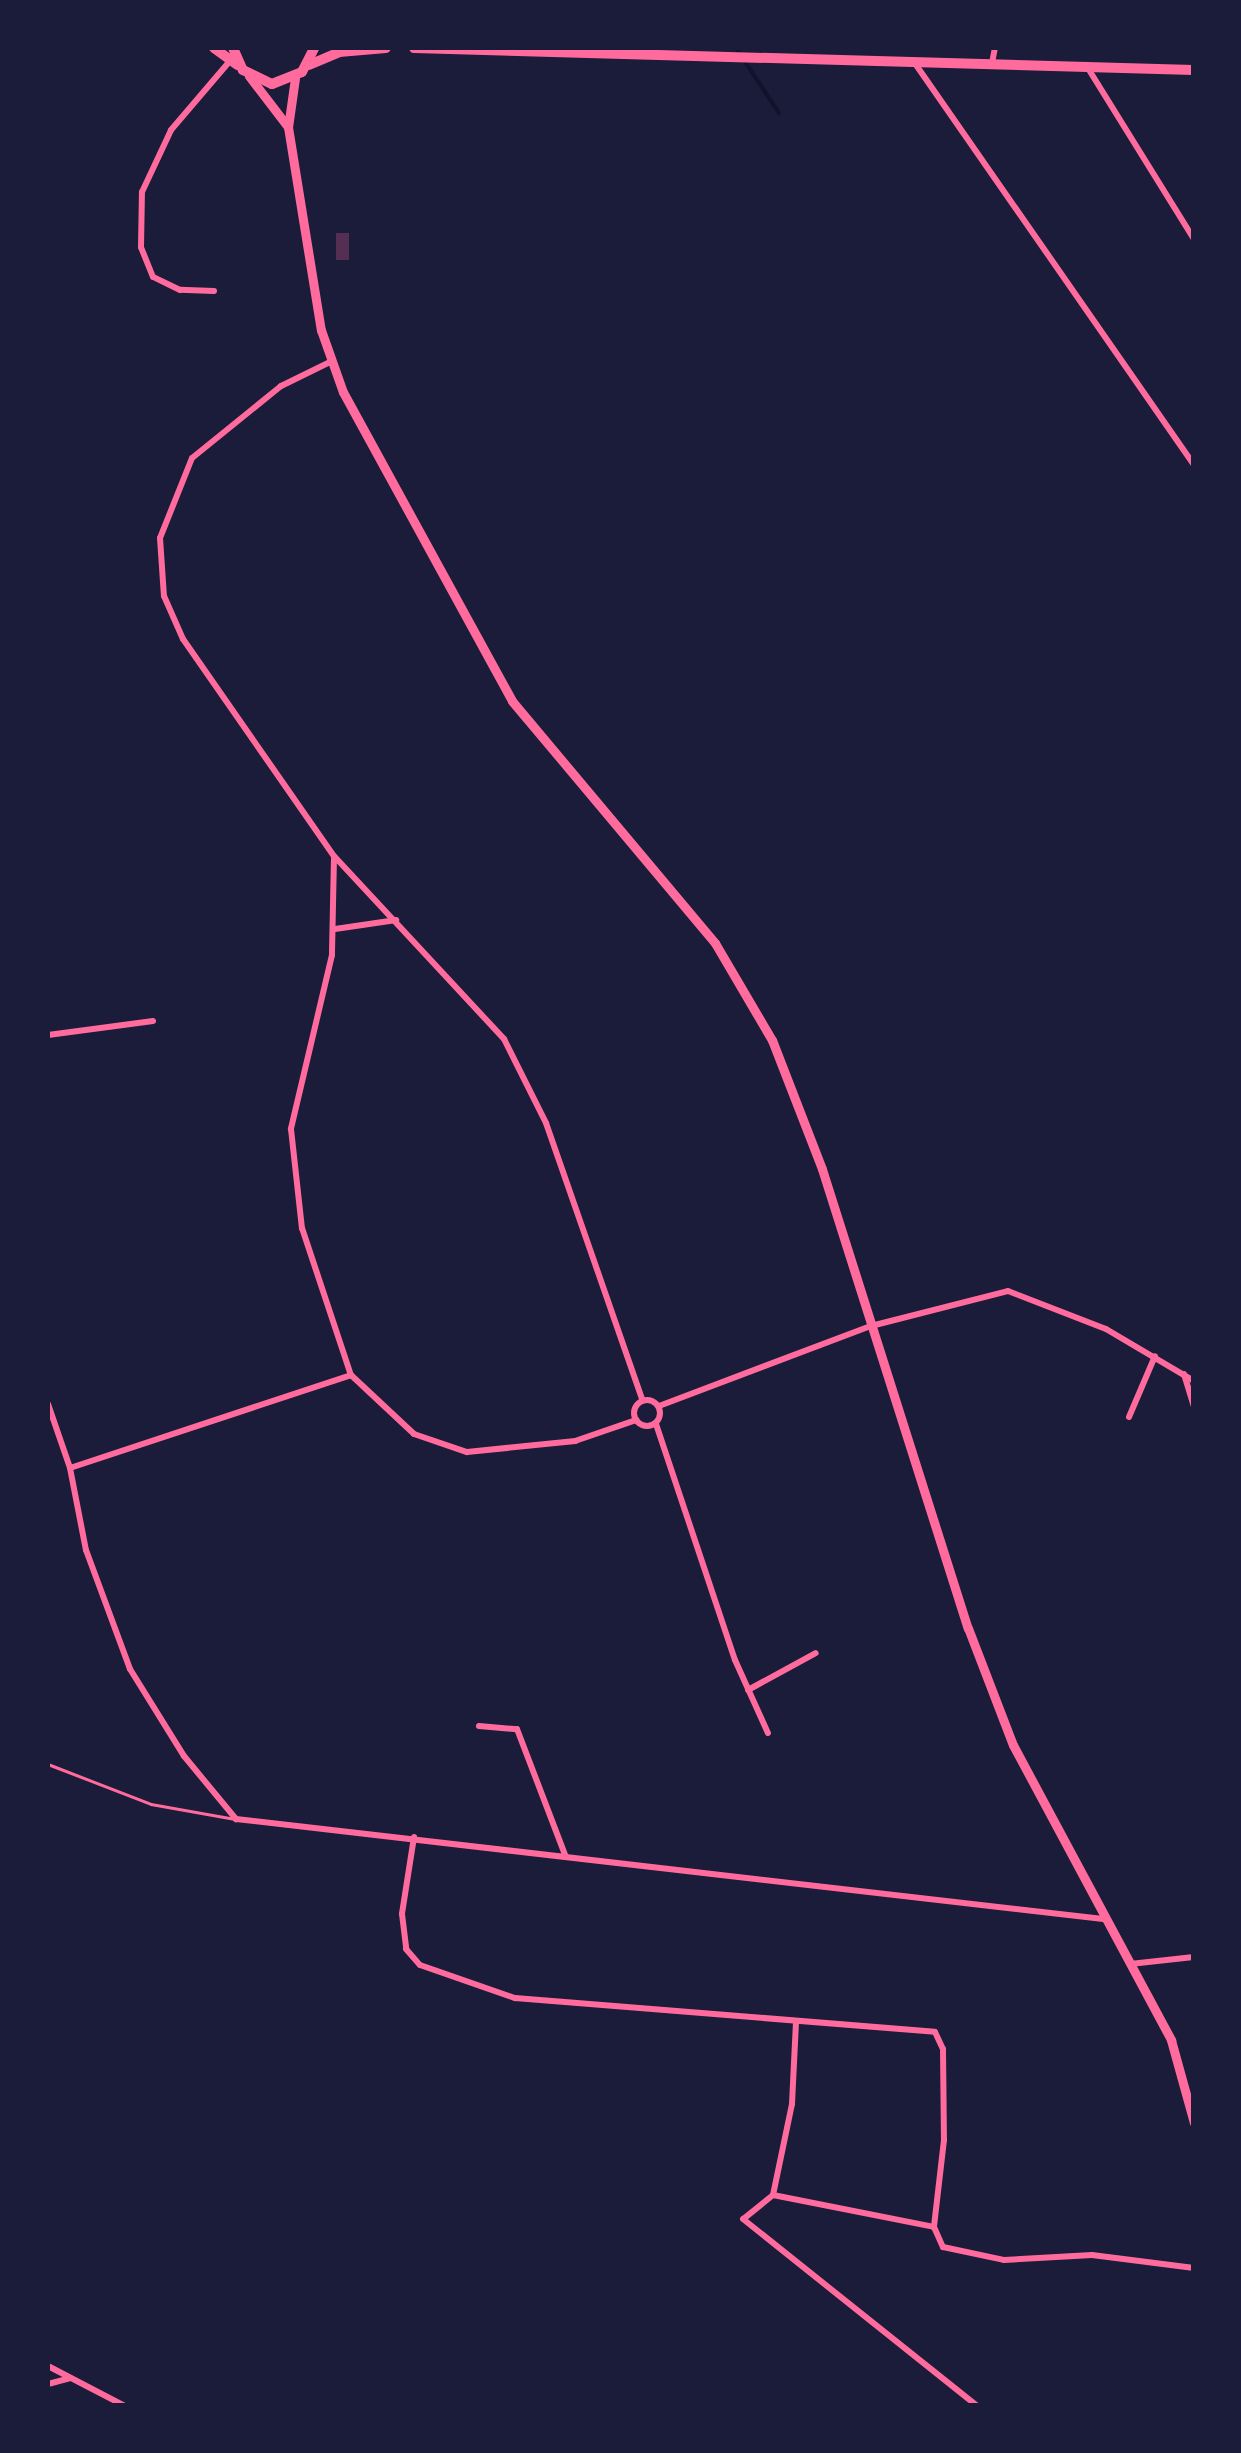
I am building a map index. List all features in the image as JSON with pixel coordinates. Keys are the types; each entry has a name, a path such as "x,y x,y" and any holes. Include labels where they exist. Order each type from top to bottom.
{"highway":[{"path":"214,48 246,73 272,84 295,78 308,65 329,54 386,48"},
{"path":"233,48 246,73"},
{"path":"308,65 314,48"},
{"path":"414,48 1194,70"}],"main road":[{"path":"246,73 288,127"},
{"path":"295,78 288,127 330,362 512,701 715,943 756,1006 822,1169 870,1326 1012,1745 1170,2040 1194,2123"}],"street":[{"path":"992,63 995,48"},
{"path":"214,291 180,290 153,277 141,248 142,192 171,130 230,60"},
{"path":"913,61 1194,465"},
{"path":"1086,64 1194,239"},
{"path":"330,362 281,386 192,458 165,518 160,572 183,639 334,856 462,988 519,1064 643,1401 636,1420"},
{"path":"334,856 336,929 291,1129 302,1228 351,1375 414,1434 466,1452 575,1442 636,1420 656,1424"},
{"path":"336,929 397,920"},
{"path":"48,1035 154,1022"},
{"path":"643,1401 659,1406 870,1326 1018,1292 1154,1356 1194,1381"},
{"path":"1129,1417 1154,1356"},
{"path":"1184,1374 1194,1407"},
{"path":"70,1468 351,1375"},
{"path":"48,1404 70,1468 86,1550 118,1643 148,1702 236,1819 1103,1918"},
{"path":"659,1406 656,1424 748,1690 768,1733"},
{"path":"748,1690 816,1653"},
{"path":"479,1726 518,1729 565,1855"},
{"path":"414,1837 402,1914 406,1949 420,1965 515,1998 935,2032 940,2039 944,2140 934,2226 943,2247 1004,2260 1092,2255 1194,2268"},
{"path":"1130,1964 1194,1957"},
{"path":"796,2022 792,2104 773,2195 743,2219 977,2406"},
{"path":"773,2195 934,2226"},
{"path":"48,2366 125,2406"},
{"path":"48,2384 71,2378"}],"lane":[{"path":"48,1764 151,1804 236,1819"}],"building":[{"path":"336,233 349,233 349,260 336,260"}],"waterway":[{"path":"736,48 779,113"}]}
